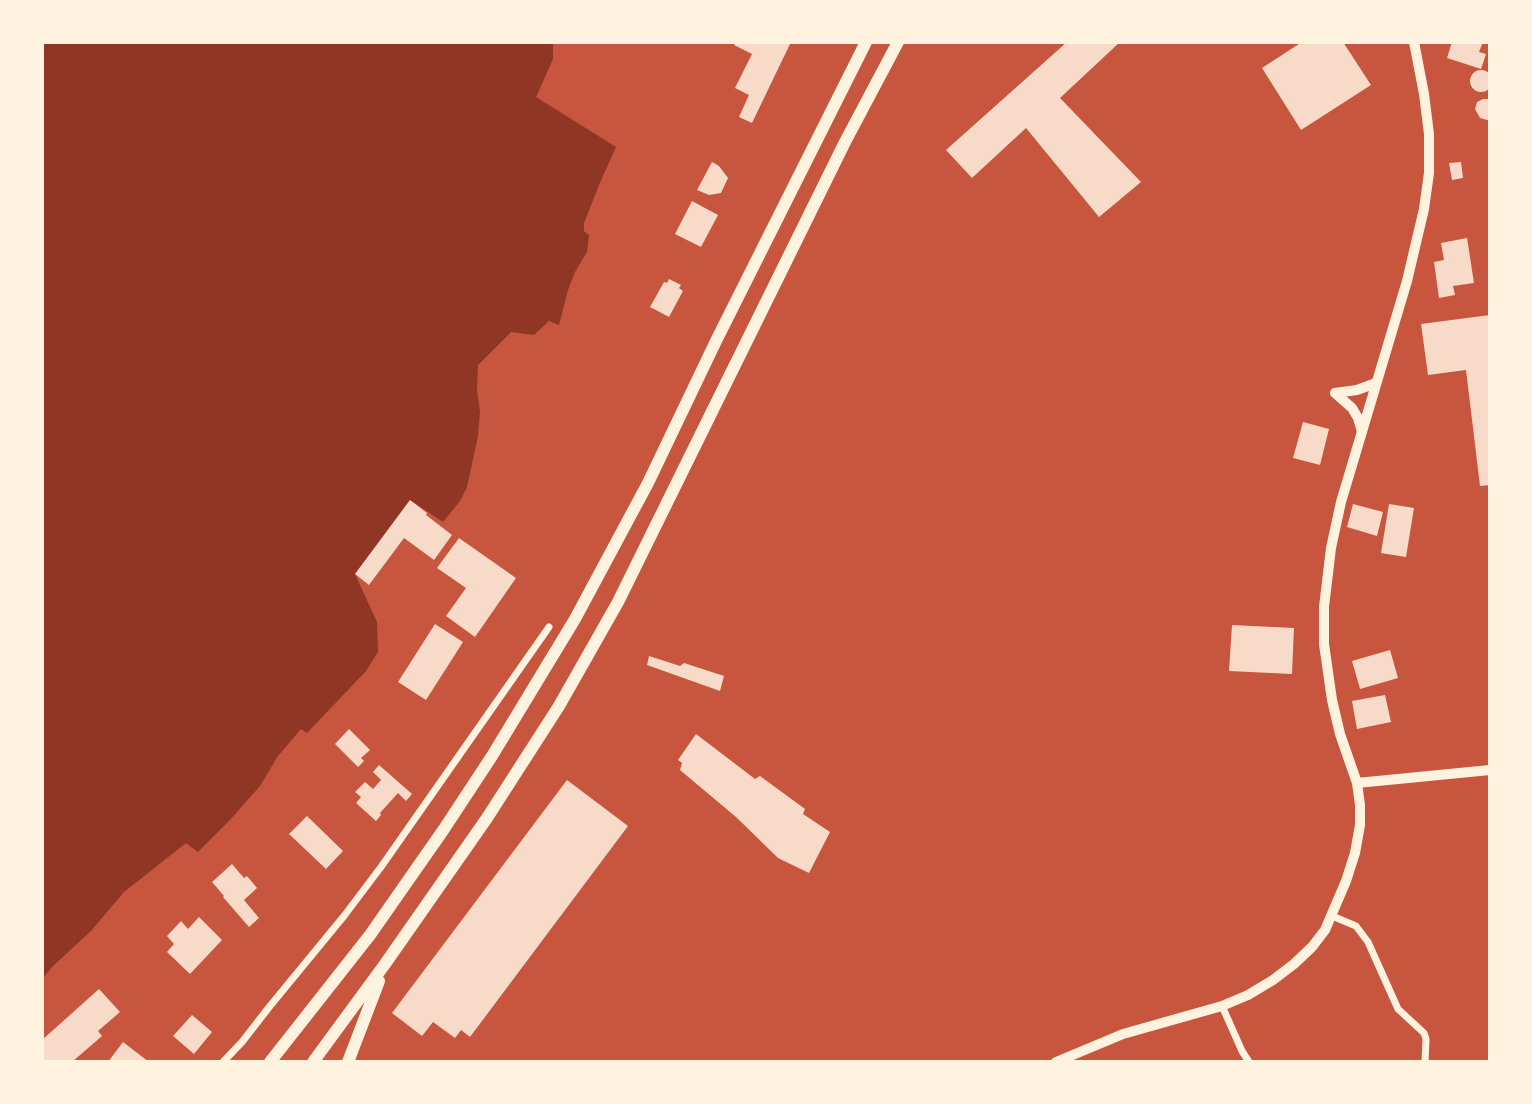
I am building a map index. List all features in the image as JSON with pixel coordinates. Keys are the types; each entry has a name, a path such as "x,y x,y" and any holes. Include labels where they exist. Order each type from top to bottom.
{"highway":[{"path":"855,62 859,42"},
{"path":"270,1062 370,935 444,829 575,619 648,483 866,42"},
{"path":"313,1062 386,964 552,717 618,602 845,142 897,45"},
{"path":"348,1062 386,964"}],"street":[{"path":"1056,1062 1124,1034 1222,1006 1273,980 1312,947 1325,930 1346,881 1355,853 1360,805 1357,783 1339,734 1332,700 1324,644 1324,607 1331,548 1341,502 1407,281 1424,209 1429,173 1429,134 1414,42"},
{"path":"1363,433 1352,408 1335,393 1357,390 1376,383"},
{"path":"223,1062 242,1042 381,867 549,627"},
{"path":"1357,783 1490,770"},
{"path":"1332,916 1356,926 1368,942 1398,1009 1424,1033 1425,1062"},
{"path":"1222,1006 1249,1062"}],"shaded area":[{"path":"42,42 553,42 553,59 536,97 616,147 584,223 584,231 589,235 587,252 568,290 559,325 549,321 534,335 511,332 478,365 478,436 467,487 460,501 443,522 410,500 355,574 377,622 378,652 366,671 307,733 301,729 278,756 260,786 198,852 186,843 124,892 91,931 42,979"}],"building":[{"path":"736,42 791,42 752,123 739,117 749,95 735,88 752,54 734,45"},
{"path":"1067,42 1120,42 1060,98 1141,182 1099,217 1026,128 972,178 946,150"},
{"path":"1302,42 1343,42 1371,85 1301,130 1262,68"},
{"path":"1452,42 1483,42 1479,52 1486,54 1481,69 1447,58"},
{"path":"1481,70 1489,73 1492,81 1489,89 1481,92 1473,89 1470,81 1473,73"},
{"path":"1490,99 1490,119 1487,120 1480,118 1475,109 1477,102"},
{"path":"712,162 719,166 728,178 721,193 709,195 697,190"},
{"path":"1461,162 1463,178 1452,180 1449,163"},
{"path":"692,201 718,215 701,247 675,234"},
{"path":"1467,238 1474,283 1453,286 1455,295 1439,298 1434,262 1444,260 1441,243"},
{"path":"669,279 681,285 679,288 683,291 669,317 650,307 664,282 667,283"},
{"path":"1490,315 1490,485 1480,486 1466,370 1428,375 1421,324"},
{"path":"1303,422 1329,429 1320,465 1293,458"},
{"path":"410,500 452,535 434,560 404,538 369,585 355,574"},
{"path":"1353,504 1383,512 1377,536 1347,527"},
{"path":"1389,504 1414,508 1406,557 1381,553"},
{"path":"459,538 516,578 475,637 446,616 466,588 437,568"},
{"path":"435,624 463,642 426,700 398,682"},
{"path":"1232,625 1294,628 1292,674 1229,671"},
{"path":"1390,650 1398,678 1360,689 1352,661"},
{"path":"649,656 680,666 684,663 724,676 720,691 647,665"},
{"path":"1385,695 1391,722 1357,729 1352,701"},
{"path":"349,729 370,750 361,758 364,761 358,767 335,744"},
{"path":"696,734 755,779 760,776 805,809 803,814 830,832 809,873 778,858 736,817 680,770 682,763 678,760"},
{"path":"379,765 412,794 406,801 398,793 376,821 356,803 361,797 355,792 365,782 373,789 381,780 373,772"},
{"path":"567,780 628,826 470,1037 461,1030 455,1038 433,1022 422,1036 392,1013"},
{"path":"307,816 343,851 326,869 289,834"},
{"path":"232,864 257,888 244,900 259,918 249,927 212,882"},
{"path":"199,917 222,940 190,974 167,952 174,944 167,936 181,921 188,929"},
{"path":"99,989 120,1012 98,1031 102,1036 72,1062 42,1062 42,1040"},
{"path":"192,1015 212,1032 194,1054 173,1036"},
{"path":"123,1042 149,1062 108,1062"}]}
